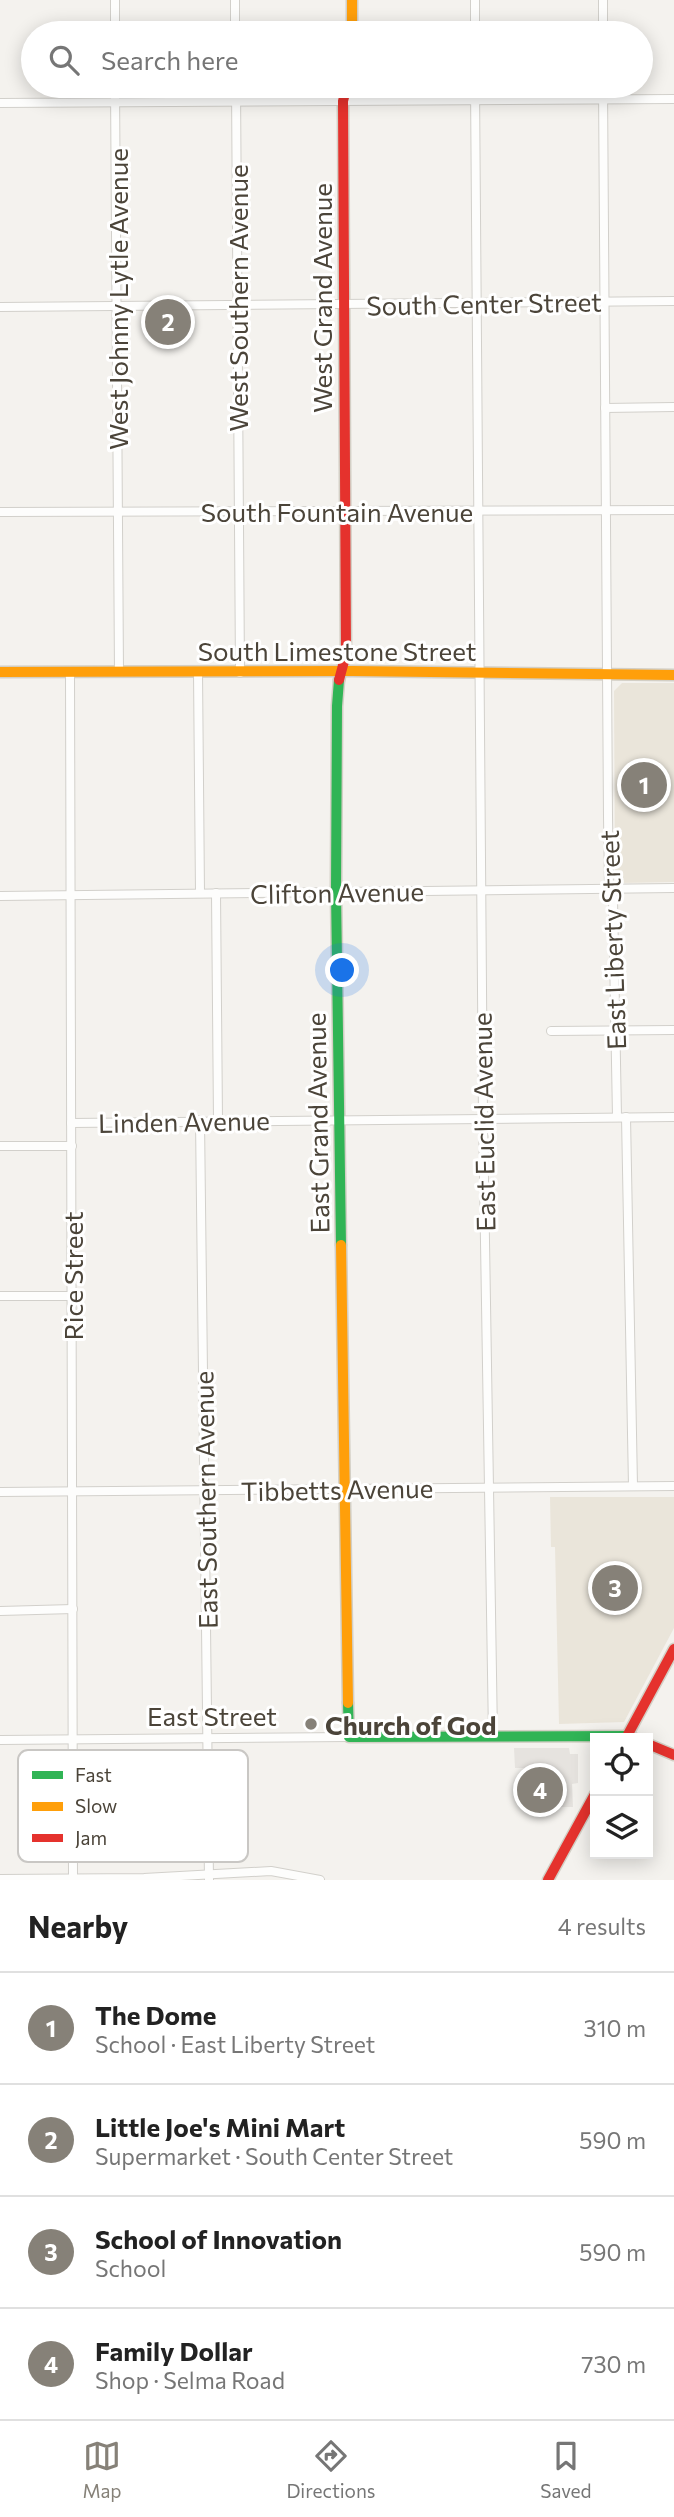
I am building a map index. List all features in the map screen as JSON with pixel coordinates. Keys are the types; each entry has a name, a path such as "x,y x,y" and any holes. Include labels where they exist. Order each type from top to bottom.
{"street":[{"path":"116,0 116,21"},
{"path":"235,0 235,21"},
{"path":"352,0 352,21"},
{"path":"475,0 475,21"},
{"path":"603,0 603,21"},
{"name":"West Johnny Lytle Avenue","path":"116,98 119,672"},
{"name":"West Southern Avenue","path":"236,98 239,511"},
{"name":"West Grand Avenue","path":"344,98 345,510"},
{"path":"0,103 674,99"},
{"name":"East Euclid Avenue","path":"475,100 483,1118 493,1735"},
{"name":"East Liberty Street","path":"603,100 609,888 613,898 615,1030 622,1117 633,1486"},
{"name":"South Center Street","path":"0,307 674,300"},
{"path":"605,408 674,407"},
{"name":"South Fountain Avenue","path":"0,512 674,509"},
{"name":"East Grand Avenue","path":"345,510 346,654 337,706 336,892 349,1737"},
{"path":"239,511 240,673"},
{"name":"South Limestone Street","path":"0,672 674,675"},
{"name":"Rice Street","path":"70,672 73,1750"},
{"path":"198,672 200,893"},
{"name":"Clifton Avenue","path":"0,896 674,888"},
{"path":"216,893 218,1120"},
{"path":"551,1031 674,1030"},
{"name":"Linden Avenue","path":"71,1123 674,1116"},
{"name":"East Southern Avenue","path":"200,1121 208,1750"},
{"name":"Linden Avenue","path":"0,1146 72,1146"},
{"path":"0,1296 72,1296"},
{"name":"Tibbetts Avenue","path":"0,1492 674,1486"},
{"path":"0,1611 73,1609"},
{"path":"631,1733 674,1648"},
{"name":"East Street","path":"0,1740 590,1736"},
{"path":"653,1746 674,1755"},
{"path":"548,1880 594,1796"},
{"path":"278,1872 285,1880"},
{"path":"0,1879 209,1878 278,1872 320,1880"}],"shaded area":[{"path":"622,683 674,683 674,882 620,883 615,879 614,691"},
{"path":"550,1497 674,1497 674,1628 624,1722 559,1724 555,1547 551,1547"},
{"path":"514,1748 569,1748 570,1754 578,1754 578,1783 572,1784 573,1807 553,1807 553,1774 537,1774 535,1767 534,1774 524,1774 524,1768 515,1768"}],"traffic: fast":[{"path":"339,680 336,892 341,1245"},
{"path":"348,1703 349,1737 590,1736"}],"traffic: slow":[{"path":"352,0 352,21"},
{"path":"0,672 352,671 674,675"},
{"path":"341,1245 348,1703"}],"traffic: jam":[{"path":"339,680 346,654 344,98"},
{"path":"629,1733 674,1649"},
{"path":"653,1746 674,1755"},
{"path":"548,1880 594,1796"}],"place":[{"name":"Little Joe's Mini Mart","path":"168,322"},
{"name":"The Dome","path":"644,785"},
{"name":"School of Innovation","path":"615,1588"},
{"name":"Church of God","path":"311,1724"},
{"name":"Family Dollar","path":"540,1790"}]}
